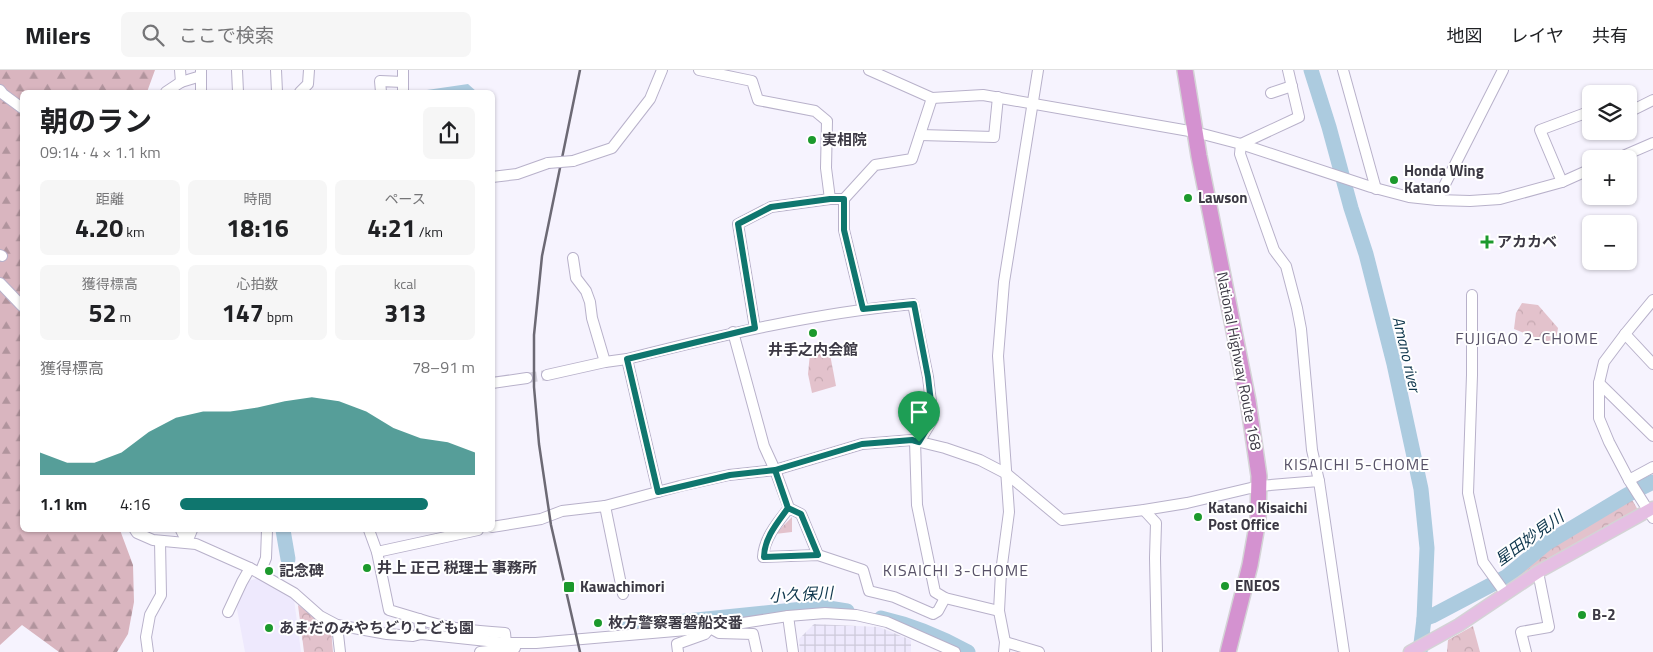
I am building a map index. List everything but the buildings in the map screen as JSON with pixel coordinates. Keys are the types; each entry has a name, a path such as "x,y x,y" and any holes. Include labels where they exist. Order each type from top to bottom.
{"highway":[{"name":"National Highway Route 168","path":"1188,71 1195,132 1248,401 1259,476 1258,520 1250,565 1228,652"}],"main road":[{"path":"1410,652 1443,635 1500,587 1538,572 1651,512"}],"street":[{"path":"180,70 180,82"},
{"path":"237,70 238,90"},
{"path":"276,70 277,90"},
{"path":"302,90 308,84 310,70"},
{"path":"381,90 380,81 403,87 403,70"},
{"path":"495,177 517,174 548,163 573,161 612,148 650,99 662,70"},
{"path":"699,70 752,81 758,100 815,111 827,121 826,168 830,199"},
{"path":"868,70 932,98 978,94 1195,132 1241,144 1373,188 1409,197 1437,200 1500,199 1562,182 1582,174"},
{"path":"1038,70 1004,282 999,347 1008,512 1001,572 999,611 1004,647 1039,652"},
{"path":"1241,144 1299,117 1288,70"},
{"path":"1343,70 1373,188"},
{"path":"1437,200 1503,70"},
{"path":"169,90 180,82 201,73 201,90"},
{"path":"1271,93 1292,86"},
{"path":"0,90 20,107"},
{"path":"920,135 994,137 998,97"},
{"path":"863,309 844,230 844,199 876,165 912,159 932,98"},
{"path":"1637,108 1653,100"},
{"path":"1562,182 1540,130 1582,114"},
{"path":"1637,150 1653,143"},
{"path":"1241,144 1240,154 1274,250 1286,266 1297,308 1301,329 1312,450 1319,481 1344,652"},
{"path":"755,328 738,224 771,207 830,199 844,199"},
{"path":"573,258 576,278 586,291 590,302 592,318 605,362"},
{"path":"0,283 20,304"},
{"path":"1472,295 1472,375 1468,493 1483,562 1500,587"},
{"path":"1651,512 1634,487 1609,442 1599,418 1599,383 1604,362 1652,302"},
{"path":"547,375 627,359 733,332 863,309 914,304 928,377 933,419 917,441 916,505 934,592 945,598 999,611"},
{"path":"733,332 764,446 775,470 788,508 801,514 818,555"},
{"path":"1625,334 1653,364"},
{"path":"627,359 658,492"},
{"path":"495,383 527,378"},
{"path":"1599,383 1653,436"},
{"path":"495,527 541,519 562,511 606,506 730,475 775,470 862,444 917,441 980,460 1007,474 1062,520 1186,503 1259,486 1319,481"},
{"path":"1634,487 1653,467"},
{"path":"606,506 623,594"},
{"path":"788,508 773,529 764,549 764,557 818,555 863,570 869,591 894,597 933,614 938,612 945,598"},
{"path":"1144,510 1156,523 1157,652"},
{"path":"136,532 153,540 196,544 255,571 294,593 320,616 337,625 387,634 413,636 421,634 522,643 537,648 824,613 856,615 887,622 955,652"},
{"path":"182,532 187,542"},
{"path":"187,542 191,532"},
{"path":"228,612 242,582 266,558 267,532"},
{"path":"370,532 377,552 389,610 438,626 469,631 505,633 506,643"},
{"path":"377,552 469,532"},
{"path":"148,652 146,637 150,615 161,595 160,541"},
{"path":"1526,652 1521,632 1549,627 1538,572"},
{"path":"788,616 792,652"},
{"path":"419,619 421,634"},
{"path":"337,625 340,652"},
{"path":"678,652 676,644 705,634 710,628"},
{"path":"710,628 719,633 753,634 757,652"},
{"path":"480,652 516,648 522,643"}],"shaded area":[{"name":"あまだのみやちどりこども園","path":"259,578 294,599 301,652 245,652 236,604 248,581"},
{"path":"814,624 879,627 911,640 911,652 800,652 799,639"}],"green space":[{"path":"0,70 155,70 148,90 20,90 20,532 121,532 133,565 134,602 128,634 117,652 59,652 22,625 0,645"},
{"path":"1522,303 1538,305 1558,328 1555,345 1514,329 1516,313"},
{"path":"829,349 836,386 812,393 808,374 810,353"},
{"path":"1631,498 1638,510 1515,582 1506,584 1504,582 1547,546"},
{"path":"792,517 792,532 775,534"},
{"path":"298,605 331,629 333,652 304,652"},
{"path":"1473,626 1480,652 1447,652 1448,640"}],"water":[{"path":"468,84 475,90 427,90"}],"waterway":[{"name":"Amano river","path":"1311,70 1366,254 1394,364 1421,489 1427,548 1424,619 1420,652"},
{"name":"星田妙見川","path":"1424,619 1506,577 1547,543 1627,495 1653,482"},
{"name":"小久保川","path":"283,532 288,559"},
{"name":"小久保川","path":"628,627 822,607 847,611"},
{"name":"小久保川","path":"881,618 926,632 968,652"}],"tunnel":[{"path":"527,378 547,375"}],"railway":[{"path":"580,70 542,256 534,335 534,387 539,444 551,525 580,652"}],"place":[{"name":"実相院","path":"812,140"},
{"name":"Honda Wing Katano","path":"1394,180"},
{"name":"Lawson","path":"1188,198"},
{"name":"アカカベ","path":"1487,242"},
{"name":"井手之内会館","path":"813,333"},
{"name":"Katano Kisaichi Post Office","path":"1198,517"},
{"name":"井上 正己 税理士 事務所","path":"367,568"},
{"name":"記念碑","path":"269,571"},
{"name":"ENEOS","path":"1225,586"},
{"name":"Kawachimori","path":"569,587"},
{"name":"B-2","path":"1582,615"},
{"name":"枚方警察署磐船交番","path":"598,623"},
{"name":"あまだのみやちどりこども園","path":"269,628"}],"district":[{"name":"FUJIGAO 2-CHOME","path":"1527,338"},
{"name":"KISAICHI 5-CHOME","path":"1357,464"},
{"name":"KISAICHI 3-CHOME","path":"956,570"}],"route":[{"path":"919,442 912,440 862,444 775,470 788,508 773,529 764,549 764,557 818,555 801,514 788,508 775,470 730,475 658,492 627,359 755,328 738,224 771,207 830,199 844,199 844,230 863,309 914,304 928,377 933,419 919,442"}]}
